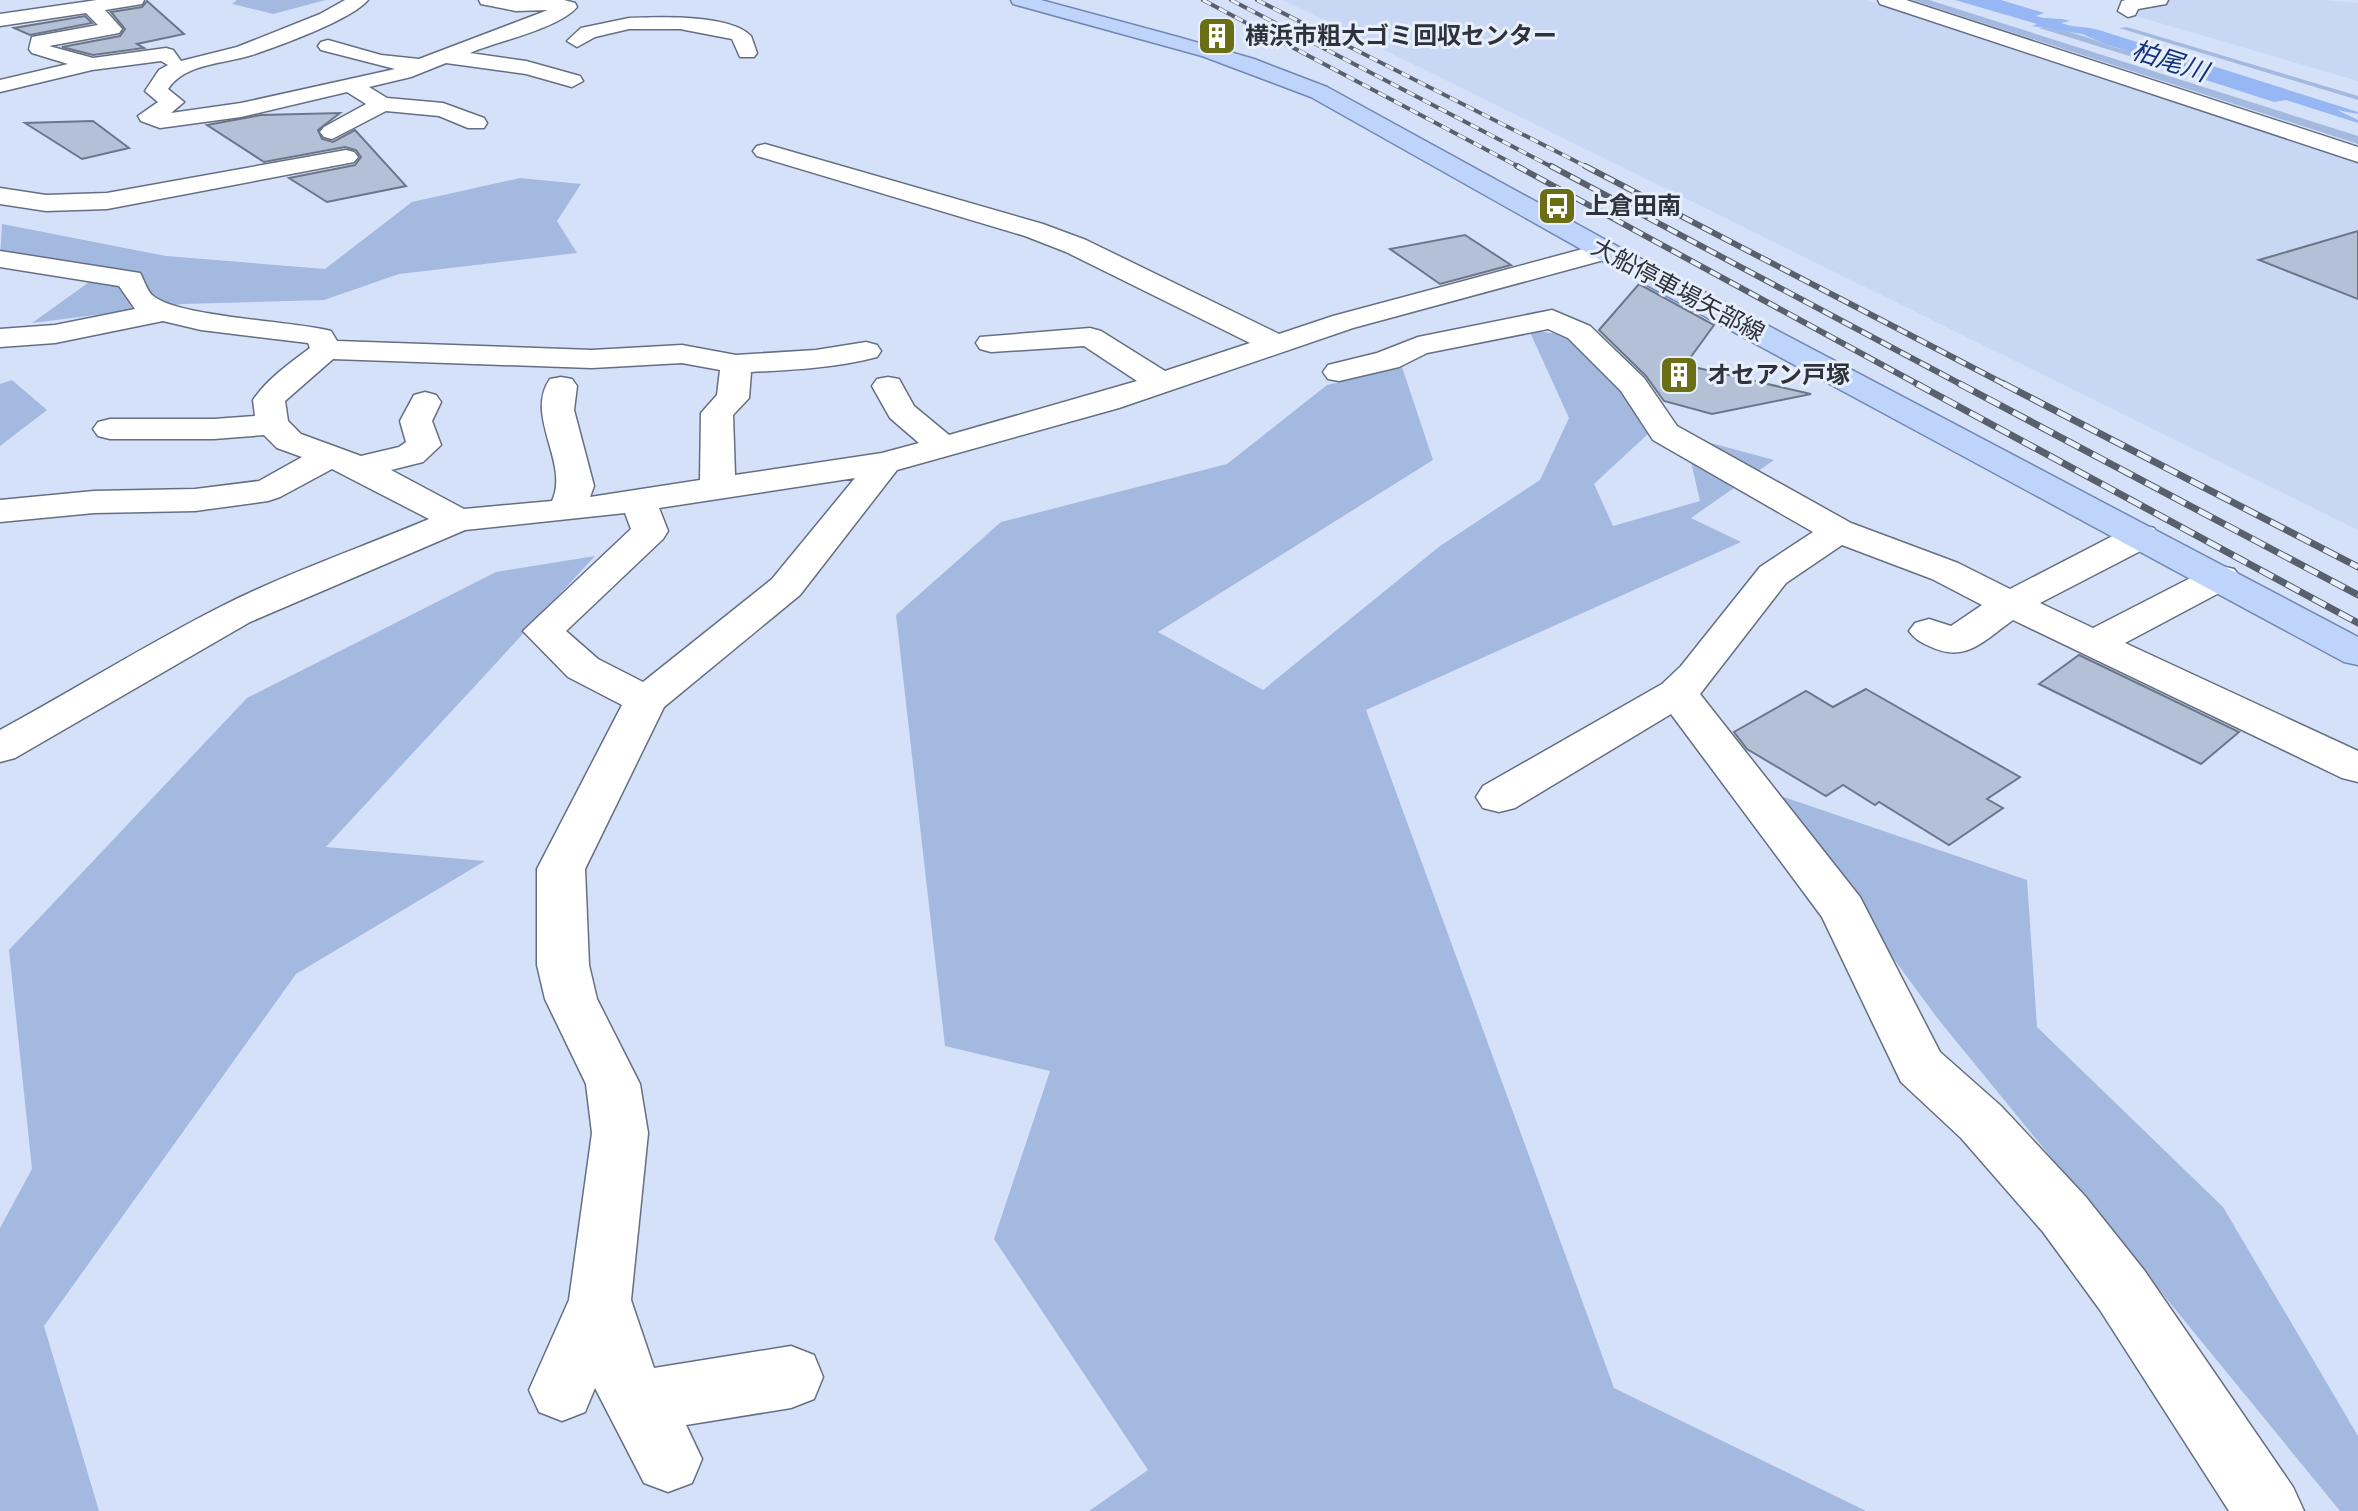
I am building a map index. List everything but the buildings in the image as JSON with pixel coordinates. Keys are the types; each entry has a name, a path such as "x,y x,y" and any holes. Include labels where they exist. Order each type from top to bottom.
{"main road":[{"name":"大船停車場矢部線","path":"1020,0 1216,54 1297,82 1348,107 1605,251 2221,577 2358,653"}],"street":[{"path":"0,20 66,5 91,7 135,0"},
{"path":"359,0 327,18 234,54 174,64 156,91 173,102 149,116 160,121 241,110 413,70 494,36 543,20 568,4"},
{"path":"488,0 516,5 568,4 608,12 627,24"},
{"path":"1887,0 2358,155"},
{"path":"2128,11 2129,5 2159,0"},
{"path":"91,7 112,29 39,41 39,49 92,64"},
{"path":"577,41 578,37 627,24 689,25 732,32 744,40 747,53"},
{"path":"328,46 413,70 477,82"},
{"path":"1,86 92,64 166,54 174,64"},
{"path":"234,54 274,67"},
{"path":"444,57 516,65 552,72 572,81"},
{"path":"300,77 355,85 382,104 443,110 476,123"},
{"path":"332,132 382,104"},
{"path":"765,151 1034,230 1076,246 1274,343"},
{"path":"0,196 46,203 107,201 346,157"},
{"path":"0,748 236,614 458,520 639,501 885,463 1108,401 1274,343 1605,251"},
{"path":"0,259 130,279 141,300 165,312 296,330 320,337 326,350"},
{"path":"0,338 55,334 165,312"},
{"path":"1339,372 1388,360 1418,346 1552,319 1579,332 1633,385 1665,433 1838,531 1945,571 2358,768"},
{"path":"991,343 1090,337 1162,383"},
{"path":"458,520 346,461 289,441 272,424 269,400 286,381 326,350 592,359 682,354 736,364 816,359 866,351"},
{"path":"718,489 717,413 733,398 736,364"},
{"path":"561,386 558,410 577,486 566,510"},
{"path":"888,386 901,411 943,447"},
{"path":"0,511 94,502 195,500 268,490 346,461 411,455 424,445 416,421 425,402"},
{"path":"110,429 214,429 272,424"},
{"path":"562,1390 600,1300 620,1133 613,1084 571,999 563,965 561,869 646,700 786,587 885,463"},
{"path":"639,501 650,531 543,631 583,668 646,700"},
{"path":"1499,797 1677,693 1696,675 1773,575 1838,531"},
{"path":"1929,631 1954,643 2010,604 2141,536"},
{"path":"2093,644 2221,577"},
{"path":"1677,693 1843,909 1920,1067 1981,1122 2064,1214 2122,1290 2269,1511"},
{"path":"600,1300 628,1388 668,1459"},
{"path":"636,1402 791,1377"}],"shaded area":[{"path":"237,0 326,0 273,14 232,4"},
{"path":"1283,0 1867,0 2358,161 2358,530"},
{"path":"1912,0 1929,0 2358,136 2358,144"},
{"path":"2167,0 2326,0 2358,3 2358,81 2129,14 2132,6"},
{"path":"2127,27 2358,96 2358,100 2119,28"},
{"path":"2039,28 2065,31 2116,48 2154,56 2178,71"},
{"path":"520,178 581,184 557,221 577,253 399,274 324,300 183,304 32,323 92,280 0,260 2,224 166,256 325,269 412,202"},
{"path":"1529,330 1573,336 1626,389 1648,434 1594,484 1613,526 1700,501 1685,436 1774,460 1691,518 1741,542 1366,710 1614,1388 1866,1511 1089,1511 1148,1470 994,1239 1050,1071 945,1046 896,615 1001,522 1227,464 1327,385 1402,367 1433,460 1158,632 1263,690 1440,546 1540,480 1569,418"},
{"path":"12,380 47,410 0,446 0,384"},
{"path":"595,556 326,847 485,861 296,974 44,1326 99,1511 0,1511 0,1228 32,1169 9,950 247,698 496,572"},
{"path":"1772,793 2027,880 2037,1027 2223,1207 2358,1436 2358,1511 2340,1511 1938,1019"}],"water":[{"name":"柏尾川","path":"1955,0 2001,0 2044,13 2036,16 2070,21 2061,23 2071,26 2097,29 2358,112 2337,110 2358,120 2358,123 2286,100 2274,102 2178,71 2171,63 2107,45 2082,34 2032,26 2037,24"}],"railway":[{"path":"1203,0 1521,168"},
{"path":"1231,0 1554,168"},
{"path":"1257,0 1589,168"},
{"path":"1517,166 1921,386"},
{"path":"1551,166 1964,386"},
{"path":"1585,166 2008,386"},
{"path":"1917,384 2358,623"},
{"path":"1960,384 2358,595"},
{"path":"2004,384 2358,567"}],"place":[{"name":"横浜市粗大ゴミ回収センター","path":"1217,36"},
{"name":"上倉田南","path":"1557,206"},
{"name":"オセアン戸塚","path":"1679,375"}]}
